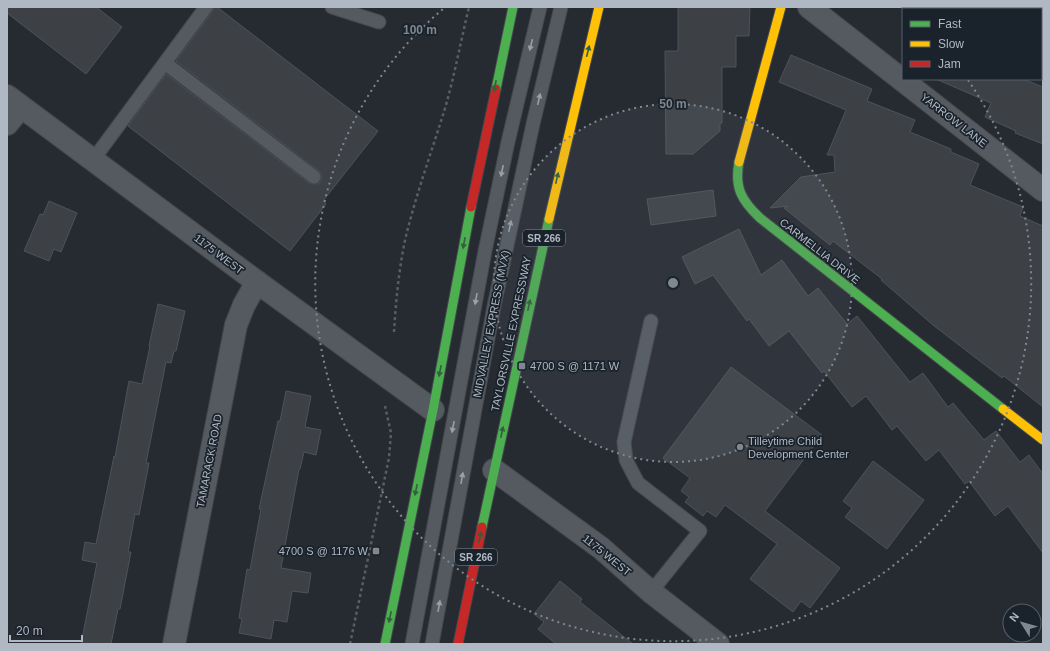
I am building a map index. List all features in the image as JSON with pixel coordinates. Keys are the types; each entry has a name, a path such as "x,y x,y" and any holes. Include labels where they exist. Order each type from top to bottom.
{"main road":[{"path":"385,644 433,410 476,184 513,7"},
{"name":"TAYLORSVILLE EXPRESSWAY","path":"458,644 546,228 598,7"},
{"name":"CARMELLIA DRIVE","path":"781,7 739,163 737,180 743,198 755,214 781,236 1043,440"}],"street":[{"name":"YARROW LANE","path":"808,7 1043,190"},
{"name":"1175 WEST","path":"14,102 433,410"},
{"path":"7,124 14,102"},
{"name":"TAMARACK ROAD","path":"174,644 236,325 244,305 257,282"},
{"name":"1175 WEST","path":"494,470 601,548 651,592 718,644"}],"lane":[{"path":"93,160 206,7"},
{"path":"334,7 378,22"},
{"name":"MIDVALLEY EXPRESS (MVX)","path":"412,644 485,251 510,134 540,7"},
{"name":"MIDVALLEY EXPRESS (MVX)","path":"432,644 494,306 533,124 561,7"},
{"path":"165,63 314,177"},
{"path":"650,321 624,442 626,460 638,482 700,531 651,592"}],"path":[{"path":"394,332 399,274 406,237 416,199 446,103 468,7"},
{"path":"350,644 390,458 391,433 384,406"}],"building":[{"path":"7,7 96,7 122,27 86,74 7,13"},
{"path":"214,7 217,7 378,131 323,201 326,204 290,251 128,126 166,74 309,183 317,184 321,182 321,174 319,171 176,61 212,12"},
{"path":"678,7 750,7 749,36 736,36 736,67 722,67 722,123 720,123 720,131 693,154 666,154 665,51 678,51"},
{"path":"791,55 872,89 867,101 915,120 910,132 951,149 951,152 979,164 970,185 1023,207 1020,216 1043,226 1043,407 1004,376 1002,378 933,325 881,280 882,279 833,241 830,245 784,208 788,206 770,208 801,177 835,172 834,155 827,155 846,110 779,82"},
{"path":"938,80 1026,80 1043,87 1043,144 1015,133 1016,131 985,117 991,103"},
{"path":"713,190 716,216 651,225 647,199"},
{"path":"49,201 77,213 61,252 54,249 49,261 24,251 40,214 43,215"},
{"path":"739,229 761,275 782,260 808,296 818,288 847,324 857,316 910,382 923,373 948,407 953,403 984,440 996,431 1020,462 1029,455 1043,474 1043,553 1008,506 995,516 969,481 965,484 939,450 926,461 897,426 892,430 866,396 852,407 824,371 822,373 789,331 769,346 749,319 747,321 713,275 695,284 682,257"},
{"path":"158,304 185,311 176,351 174,351 171,363 166,362 146,463 149,463 139,515 135,514 128,552 131,552 120,609 118,609 111,644 81,644 97,563 82,560 85,542 96,544 114,456 115,457 129,381 142,384"},
{"path":"731,367 822,435 765,511 840,568 810,608 801,601 793,612 750,579 777,544 725,505 716,517 707,511 703,516 685,502 689,497 681,491 690,478 663,458"},
{"path":"286,391 311,396 305,427 321,430 316,455 304,452 299,469 281,568 311,573 308,593 292,591 287,622 274,620 271,639 239,633 242,619 239,618 247,569 250,570 261,509 259,509"},
{"path":"873,461 924,500 887,549 845,517 852,508 843,501"},
{"path":"560,581 582,599 580,602 633,644 556,644 538,629 544,622 534,614"}],"traffic: fast":[{"path":"496,89 513,7"},
{"path":"739,162 738,179 741,193 748,206 760,218 1003,409"},
{"path":"385,644 433,410 471,207"},
{"path":"482,527 549,219"}],"traffic: slow":[{"path":"549,219 599,7"},
{"path":"739,162 781,7"},
{"path":"1003,409 1043,440"}],"traffic: jam":[{"path":"471,207 496,89"},
{"path":"458,644 482,527"}],"place":[{"name":"4700 S @ 1171 W","path":"522,366"},
{"name":"Tilleytime Child Development Center","path":"740,447"},
{"name":"4700 S @ 1176 W","path":"376,551"}]}
